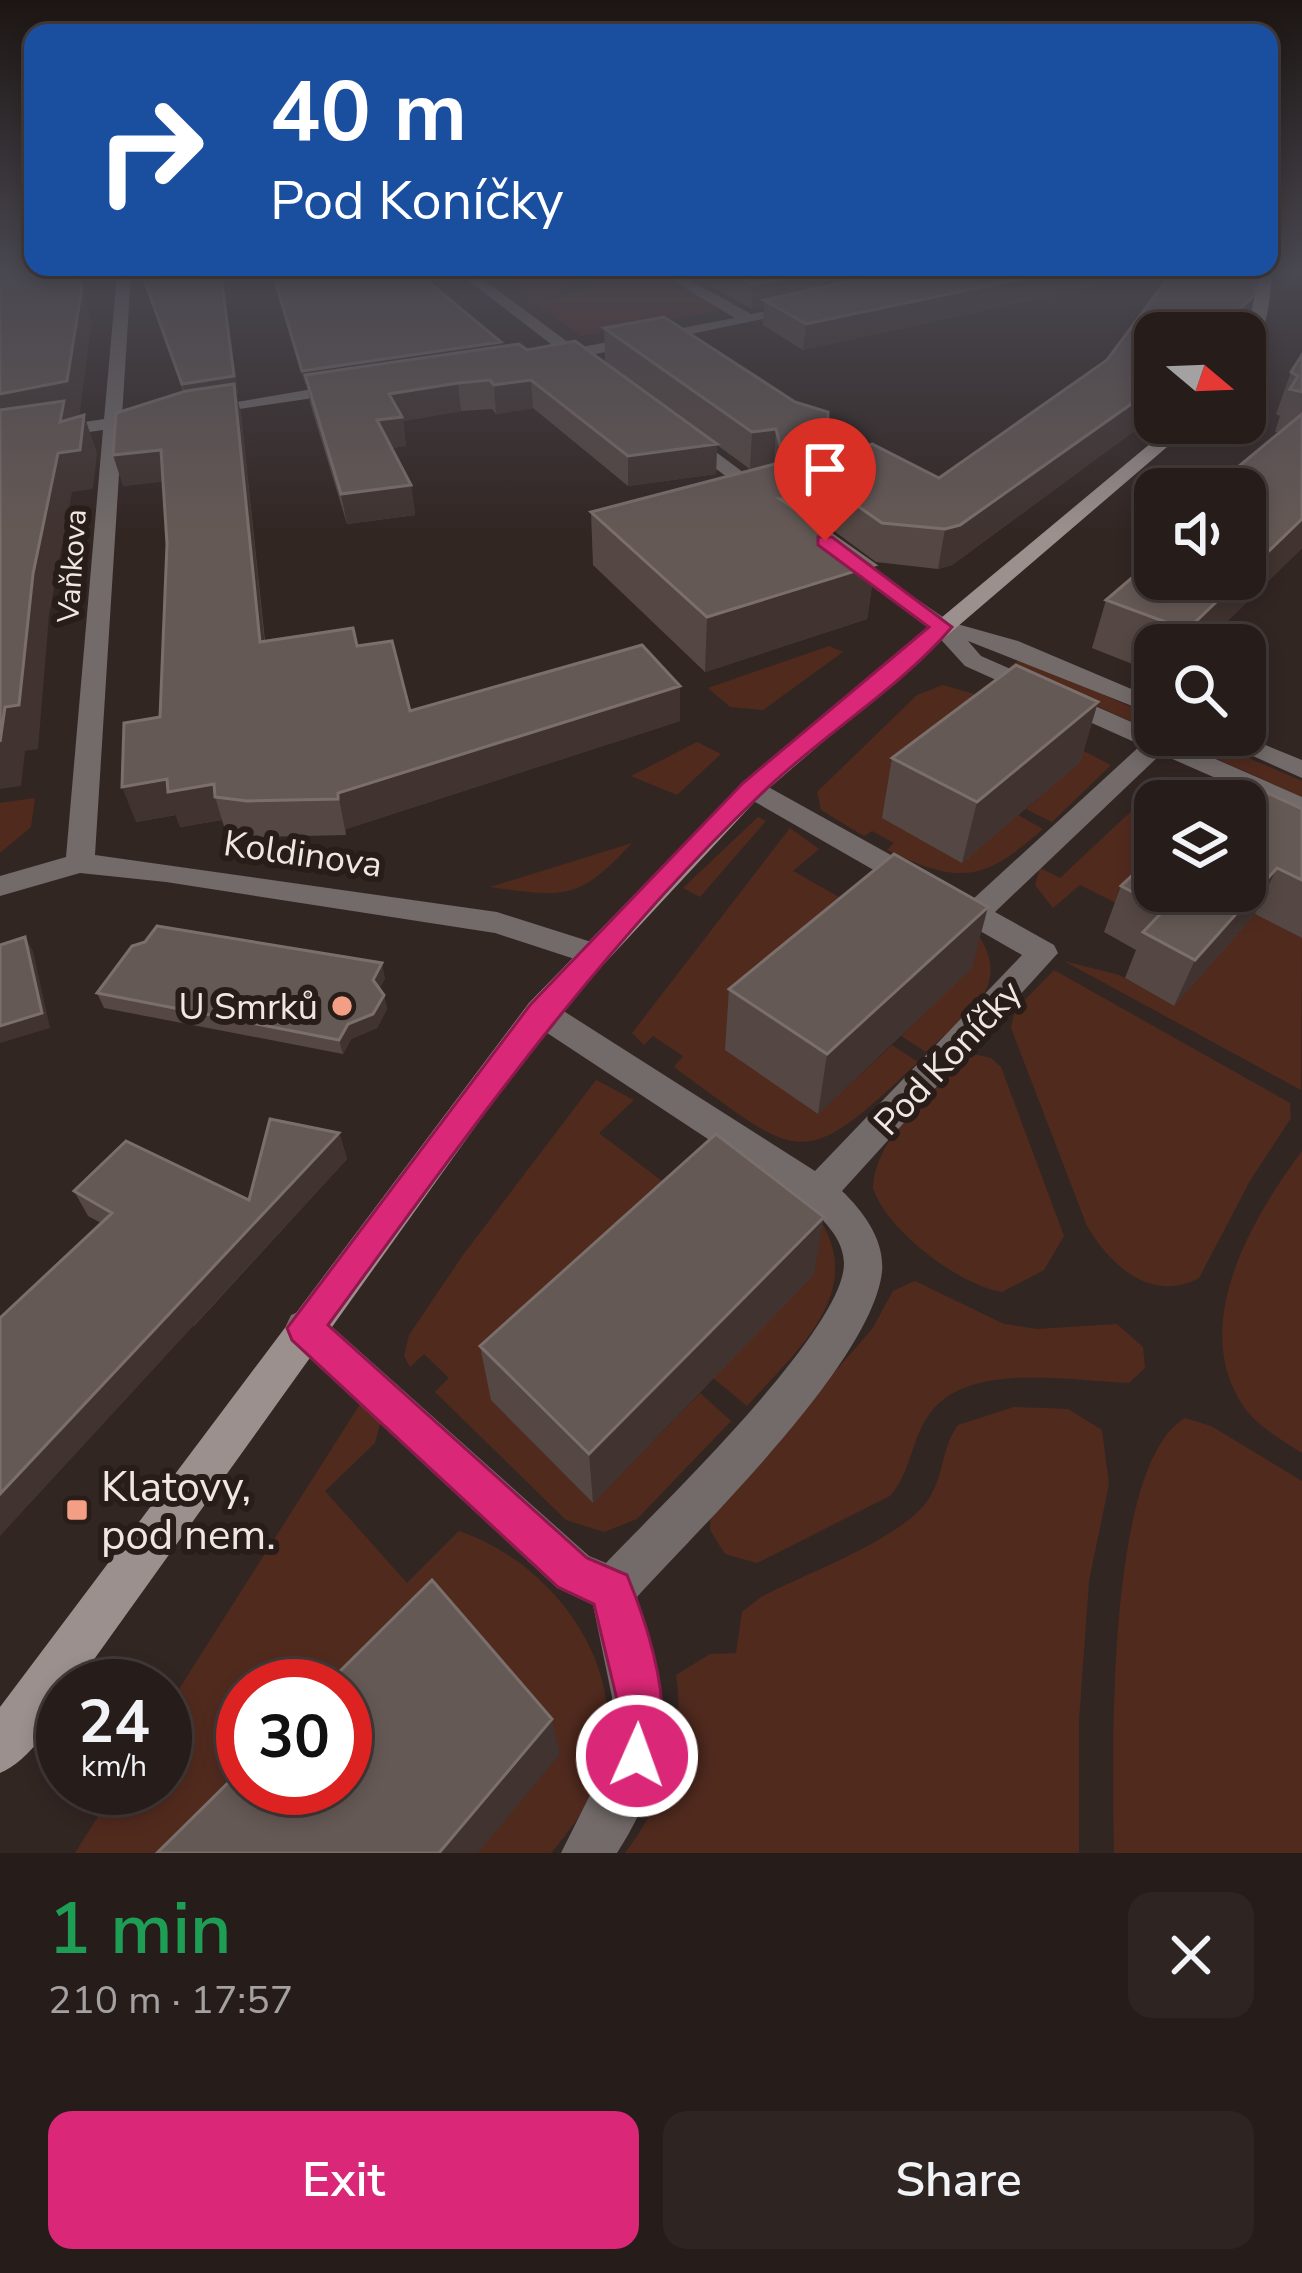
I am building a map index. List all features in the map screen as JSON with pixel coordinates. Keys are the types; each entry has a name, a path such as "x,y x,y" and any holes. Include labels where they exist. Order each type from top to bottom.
{"street":[{"name":"Vaňkova","path":"80,863 118,360"},
{"path":"582,360 612,382"},
{"path":"0,440 365,386"},
{"path":"669,425 782,508"},
{"path":"0,1748 540,1012 752,789 1161,444"},
{"path":"818,535 942,627 973,661 1134,732"},
{"path":"942,627 1010,646 1134,699"},
{"path":"1266,755 1302,770"},
{"path":"974,915 1144,756"},
{"path":"1187,756 1302,807"},
{"name":"Pod Koníčky","path":"752,789 1043,953 818,1192"},
{"name":"Koldinova","path":"0,886 80,863 431,910 531,932 593,954"},
{"path":"540,1012 818,1192 856,1233 862,1277 824,1353 612,1590"},
{"path":"305,1328 572,1572 612,1590"},
{"path":"587,1853 618,1807 640,1732 636,1680 612,1590"}],"shaded area":[{"path":"829,646 843,652 763,710 730,707 708,688"},
{"path":"1020,659 1134,708 1134,723 1009,667"},
{"path":"943,685 971,693 1111,765 1052,822 1026,809 1079,762 963,862 1018,815 1043,829 1004,860 970,872 934,869 887,850 894,843 872,831 864,836 821,810 817,792 917,695"},
{"path":"697,742 721,754 677,795 631,776"},
{"path":"1210,756 1244,756 1302,781 1302,797"},
{"path":"35,798 31,827 0,853 0,803"},
{"path":"1134,809 1134,912 1251,912 1302,938 1301,1090 1064,961 1119,975 1174,1006 1219,955 1080,885 1053,908 1035,885 1040,868 1060,878"},
{"path":"758,817 766,821 700,897 683,888"},
{"path":"790,828 819,849 793,871 862,910 972,926 990,965 989,981 972,1010 926,1052 901,1036 971,968 818,1114 892,1045 918,1062 879,1099 822,1138 799,1142 749,1121 674,1067 683,1056 653,1036 644,1045 632,1033"},
{"path":"632,843 598,875 570,890 537,893 490,887"},
{"path":"1054,970 1290,1103 1291,1118 1251,1179 1199,1278 1181,1285 1149,1283 1120,1267 1087,1226 1011,1028 1015,1010"},
{"path":"973,1054 991,1058 1001,1067 1064,1236 1044,1270 1002,1292 966,1279 926,1253 893,1221 873,1188 877,1168 896,1131"},
{"path":"596,1080 634,1100 599,1133 675,1191 806,1201 826,1231 835,1259 833,1286 824,1311 809,1336 747,1406 713,1378 492,1399 593,1503 700,1393 731,1421 637,1519 604,1532 566,1520 435,1392 449,1378 424,1354 410,1367 404,1356 409,1335 463,1255"},
{"path":"1302,1151 1302,1453 1249,1414 1228,1375 1222,1342 1233,1274 1247,1240"},
{"path":"915,1281 1004,1324 1037,1329 1117,1324 1143,1347 1145,1368 1129,1383 996,1380 948,1396 919,1432 890,1496 757,1563 725,1554 710,1530 711,1514 872,1329 893,1291"},
{"path":"362,1401 381,1420 375,1443 325,1491 407,1583 459,1531 493,1546 554,1594 578,1625 606,1696 608,1734 600,1773 580,1815 551,1853 478,1853 372,1720 372,1659 216,1659 216,1815 235,1815 224,1853 75,1853 99,1815 192,1815 192,1669"},
{"path":"1014,1407 1068,1409 1102,1430 1109,1484 1089,1581 1079,1720 1079,1853 625,1853 651,1813 669,1769 678,1723 676,1675 710,1654 736,1653 742,1612 761,1597 901,1525 931,1495 958,1425"},
{"path":"1185,1418 1211,1426 1302,1481 1302,1853 1114,1853 1115,1689 1127,1554 1140,1494 1159,1447"}],"building":[{"path":"0,360 70,360 67,381 0,394"},
{"path":"173,360 232,360 234,376 182,384"},
{"path":"299,360 374,360 302,371"},
{"path":"405,360 602,360 717,444 628,456 531,380 458,383 389,394 402,417 377,420 411,485 341,494 305,375"},
{"path":"650,360 731,360 795,402 828,412 826,462 872,444 939,478 1106,360 1134,360 1134,402 960,525 945,529 882,523 782,453 776,429 752,432"},
{"path":"1302,360 1302,392 1290,389 1298,376 1291,372"},
{"path":"234,384 260,642 353,628 357,646 392,641 410,711 642,645 680,686 338,793 338,799 247,801 215,797 214,784 168,792 167,779 122,787 124,723 160,717 167,544 161,450 113,455 116,413 186,391"},
{"path":"64,401 60,422 84,415 80,450 58,453 33,574 19,705 5,707 0,742 0,410"},
{"path":"1302,414 1302,519 1266,554 1266,468 1239,466"},
{"path":"775,464 832,504 826,503 825,530 875,565 707,617 591,512"},
{"path":"1134,576 1134,600 1218,600 1193,624 1171,624 1106,600"},
{"path":"1016,665 1098,702 977,802 892,758"},
{"path":"1266,792 1302,809 1302,880 1277,868 1266,880"},
{"path":"894,854 988,907 827,1054 729,989"},
{"path":"1134,874 1134,893 1121,886"},
{"path":"1162,912 1238,912 1195,960 1143,932"},
{"path":"157,926 382,963 373,980 384,995 373,1014 348,1024 339,1040 97,993 132,946 145,942"},
{"path":"25,937 42,1013 0,1026 0,945"},
{"path":"270,1119 339,1133 0,1494 0,1318 112,1213 74,1191 126,1141 249,1200"},
{"path":"716,1134 824,1217 589,1454 480,1346"},
{"path":"432,1580 552,1719 439,1853 157,1853 216,1795 216,1815 372,1815 372,1659 352,1659"}],"place":[{"name":"U Smrků","path":"342,1006"},
{"name":"Klatovy, pod nem.","path":"77,1510"}],"route":[{"path":"637,1756 641,1708 612,1590 572,1572 305,1328 540,1012 752,789 942,627 825,541"}]}
